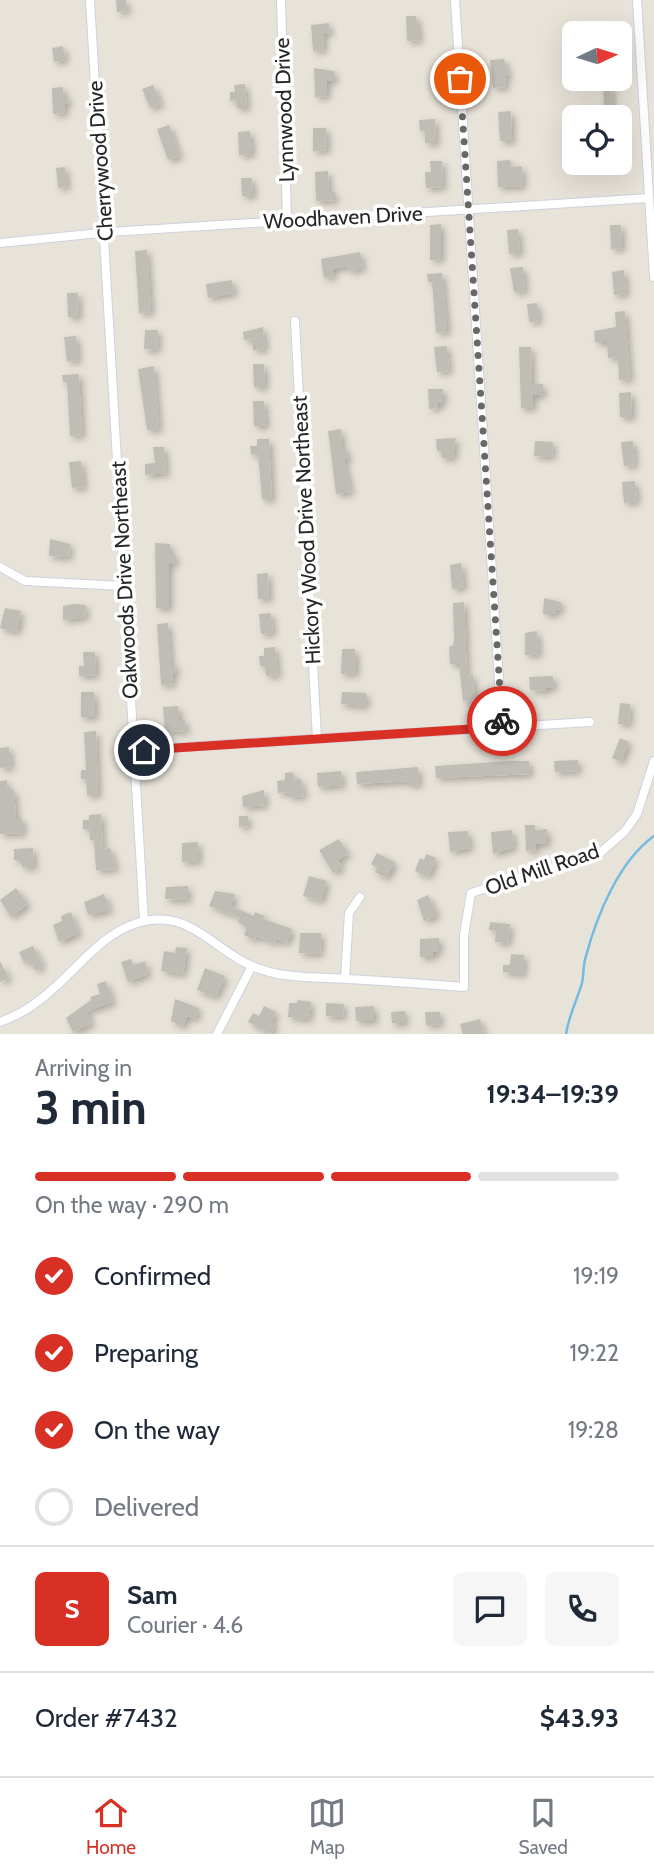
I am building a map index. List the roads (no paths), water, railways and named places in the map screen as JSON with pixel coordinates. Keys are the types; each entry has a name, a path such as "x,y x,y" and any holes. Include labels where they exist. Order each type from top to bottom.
{"street":[{"name":"Cherrywood Drive","path":"90,0 111,323"},
{"name":"Lynnwood Drive","path":"281,0 287,220"},
{"path":"455,0 502,727"},
{"path":"637,0 654,277"},
{"name":"Woodhaven Drive","path":"0,243 287,220 649,198"},
{"name":"Hickory Wood Drive Northeast","path":"295,321 317,739"},
{"name":"Oakwoods Drive Northeast","path":"111,323 144,921"},
{"path":"0,567 25,581 124,586"},
{"path":"134,750 590,722"},
{"name":"Old Mill Road","path":"345,979 464,987 464,935 471,893 600,853 625,831 637,814 654,761"},
{"path":"0,1022 41,1001 110,936 144,921 176,922 190,926 251,966 284,975 345,979 349,913 360,897"},
{"path":"217,1034 251,966"}],"waterway":[{"path":"566,1034 582,983 585,959 603,907 630,860 654,836"}]}
